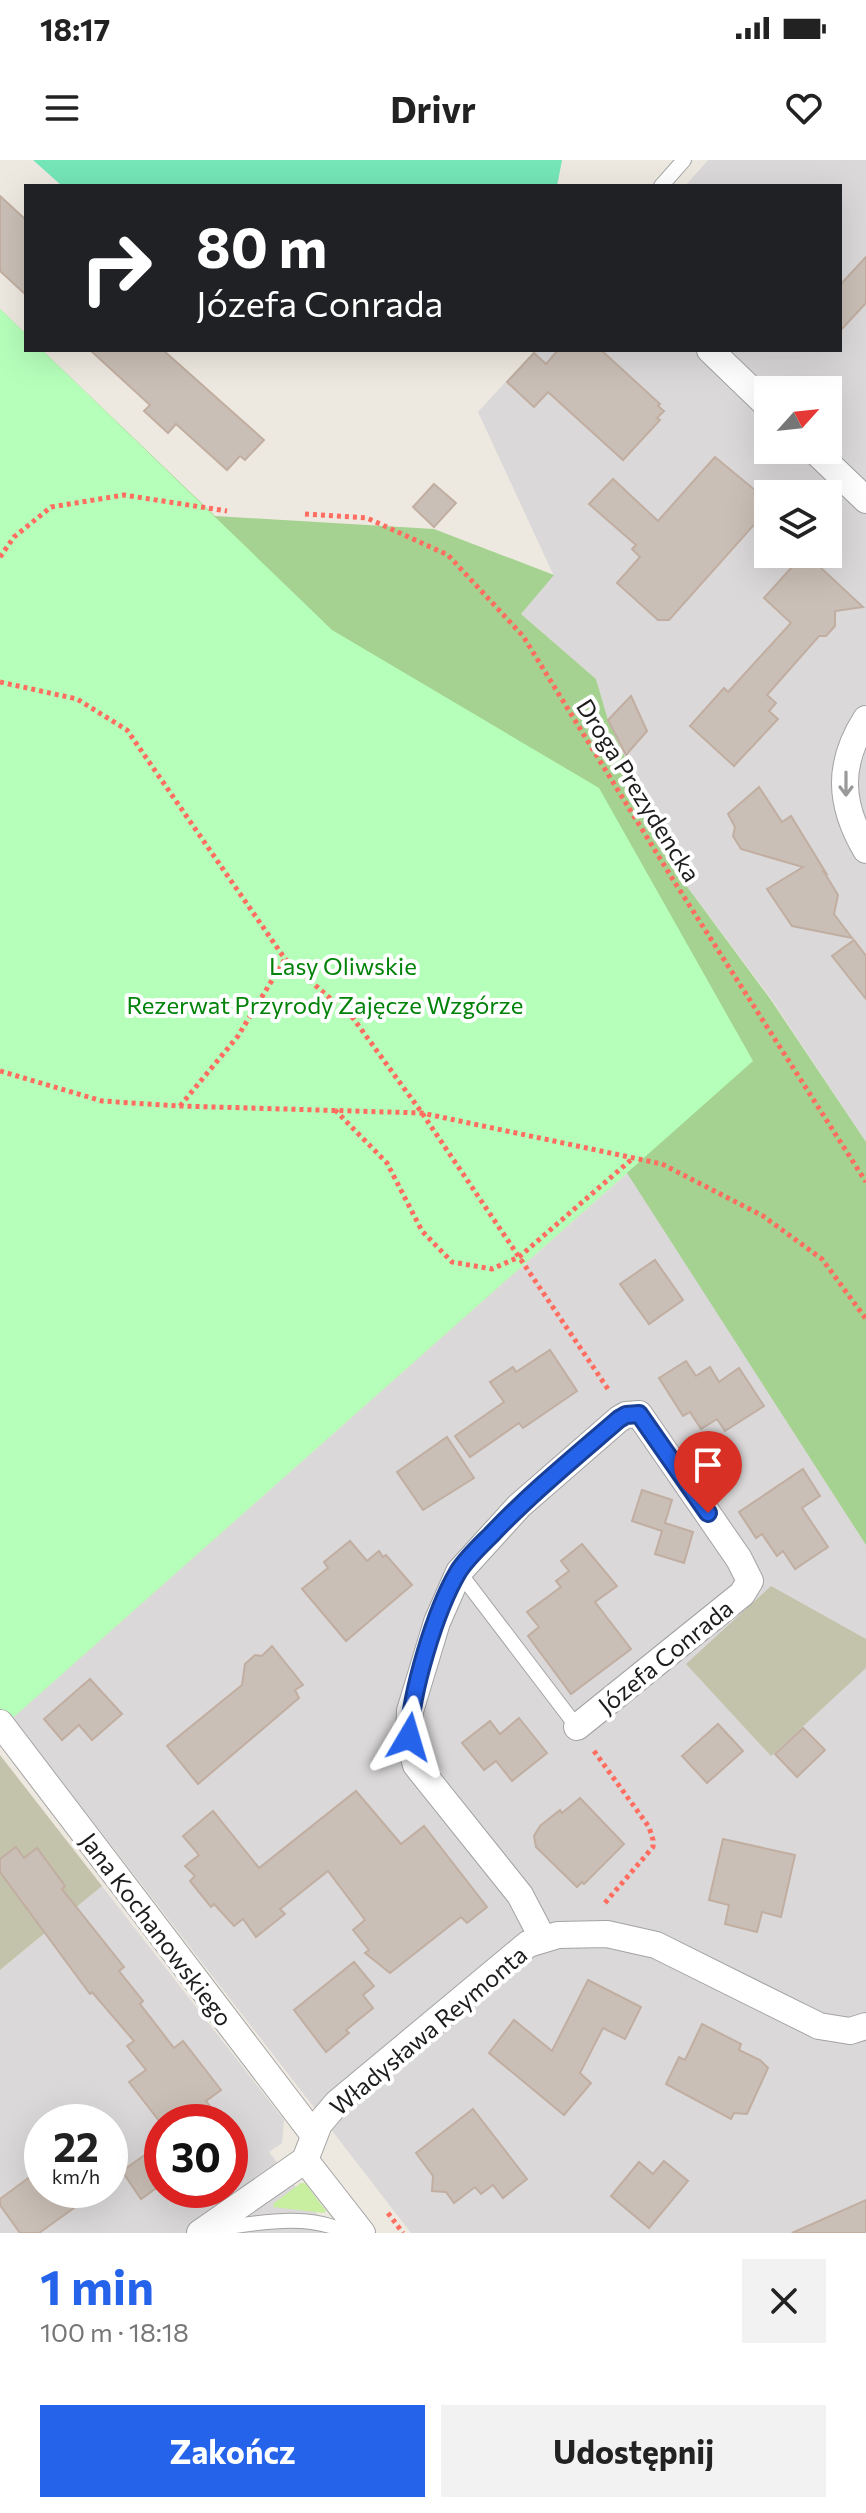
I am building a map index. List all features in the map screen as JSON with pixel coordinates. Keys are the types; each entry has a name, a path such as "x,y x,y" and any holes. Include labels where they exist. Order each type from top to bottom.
{"street":[{"path":"712,352 754,392"},
{"path":"829,464 866,500"},
{"path":"866,719 851,742 845,780 846,806 866,850"},
{"name":"Józefa Conrada","path":"577,1727 742,1594 750,1581 739,1559 646,1421 639,1414 626,1415"},
{"path":"543,1939 520,1895 416,1765 409,1737 410,1711 437,1622 459,1572 519,1506 626,1415"},
{"name":"Jana Kochanowskiego","path":"0,1723 309,2147 362,2233"},
{"name":"Władysława Reymonta","path":"201,2232 309,2147 319,2124 337,2103 510,1956 528,1944 543,1939 558,1935 607,1934 656,1945 819,2026 850,2031 866,2026"}],"lane":[{"path":"663,184 684,160"},
{"path":"459,1572 577,1727"},
{"path":"201,2232 272,2220 314,2223 348,2233"}],"path":[{"path":"0,557 14,537 51,507 124,495 227,511"},
{"name":"Droga Prezydencka","path":"305,514 367,518 448,555 523,636 672,878 866,1182"},
{"path":"0,682 77,699 127,730 285,959 353,1018 422,1113 626,1415"},
{"path":"180,1106 238,1036 285,959"},
{"path":"0,1071 102,1101 422,1113 662,1164 763,1216 822,1259 866,1319"},
{"path":"335,1110 387,1163 422,1231 452,1262 492,1269 519,1257 633,1158"},
{"path":"577,1727 649,1827 653,1840 648,1855 602,1906"}],"shaded area":[{"path":"708,160 866,160 866,1142 772,1000 677,873 608,720 596,679 521,614 553,574 478,412 533,352 842,352 842,184 687,184"},
{"path":"628,1173 866,1545 866,2233 411,2233 13,1718"},
{"path":"771,1586 866,1639 866,1668 771,1756 686,1664"},
{"path":"0,1755 102,1886 0,1970"},
{"path":"102,1886 284,2120 282,2143 269,2152 332,2233 0,2233 0,1970"}],"green space":[{"path":"33,160 562,160 557,184 60,184"},
{"name":"Rezerwat Przyrody Zajęcze Wzgórze","path":"0,309 24,332 24,352 44,352 215,516 434,529 554,575 521,614 596,679 608,720 677,873 771,1000 866,1142 866,1545 627,1173 0,1729"},
{"name":"Rezerwat Przyrody Zajęcze Wzgórze","path":"0,309 24,332 24,352 44,352 332,630 599,788 753,1061 0,1729"},
{"path":"305,2183 326,2211 324,2213 273,2207"}],"building":[{"path":"0,196 24,218 24,293 0,271"},
{"path":"866,257 866,303 842,329 842,283"},
{"path":"92,352 165,352 264,440 245,460 240,456 227,470 176,424 168,433 144,411 150,405"},
{"path":"556,352 603,352 664,411 657,418 660,420 623,460 548,392 534,407 507,382 534,353 546,364"},
{"path":"715,457 754,489 754,525 669,620 658,620 617,583 640,557 632,549 636,545 589,504 613,479 658,521"},
{"path":"434,484 456,503 434,527 413,507"},
{"path":"791,568 821,568 863,607 835,611 835,626 826,636 819,636 767,695 776,703 769,711 778,719 734,766 690,726 724,688 728,692 791,623 764,598"},
{"path":"631,696 647,731 626,755 608,720"},
{"path":"759,787 782,822 791,816 838,895 834,914 852,938 792,926 767,889 803,867 741,849 733,836 735,827 728,814"},
{"path":"854,940 866,956 866,999 832,956"},
{"path":"655,1260 683,1300 649,1324 620,1284"},
{"path":"550,1350 577,1391 523,1428 519,1423 470,1457 455,1436 504,1402 490,1382 513,1367 516,1372"},
{"path":"686,1361 696,1376 710,1367 719,1382 739,1368 764,1406 725,1431 717,1419 701,1429 690,1412 683,1416 659,1378"},
{"path":"447,1437 474,1478 423,1510 397,1472"},
{"path":"803,1469 820,1496 802,1508 828,1547 795,1569 783,1551 777,1556 762,1534 756,1538 739,1512"},
{"path":"642,1490 672,1500 665,1523 693,1532 684,1563 655,1554 662,1531 632,1521"},
{"path":"350,1541 367,1561 379,1551 383,1557 386,1555 412,1585 346,1641 302,1589 328,1568 324,1562"},
{"path":"582,1544 617,1586 595,1602 631,1649 571,1694 528,1636 539,1627 527,1612 561,1587 556,1581 569,1571 561,1561"},
{"path":"272,1646 303,1685 295,1690 299,1698 198,1784 167,1746 242,1685 245,1664 255,1655 262,1656"},
{"path":"90,1679 122,1714 92,1740 79,1725 62,1740 44,1719"},
{"path":"519,1718 547,1753 512,1781 496,1761 484,1770 462,1743 490,1721 500,1734"},
{"path":"718,1724 743,1751 707,1783 682,1756"},
{"path":"803,1728 825,1750 797,1777 775,1754"},
{"path":"356,1791 401,1844 424,1826 487,1907 467,1923 461,1917 390,1973 365,1953 369,1950 353,1930 365,1920 328,1871 280,1909 285,1914 256,1937 243,1919 234,1926 214,1904 211,1907 190,1881 195,1876 185,1866 199,1855 183,1836 213,1811 259,1868"},
{"path":"580,1798 624,1844 584,1884 582,1882 577,1887 536,1847 534,1836 540,1826"},
{"path":"723,1839 795,1855 781,1917 762,1912 757,1932 725,1924 729,1905 709,1900"},
{"path":"16,1847 24,1858 37,1848 65,1886 62,1889 124,1967 119,1971 143,2001 140,2004 174,2048 183,2041 221,2090 206,2101 208,2104 146,2104 129,2082 146,2070 127,2046 134,2041 92,1992 90,1994 0,1872 0,1859"},
{"path":"354,1962 374,1986 363,1995 373,2008 326,2052 294,2010"},
{"path":"588,1980 641,2007 625,2039 603,2028 580,2073 591,2083 564,2115 489,2053 514,2020 552,2051"},
{"path":"702,2024 741,2044 739,2050 760,2060 768,2068 747,2114 734,2113 731,2119 666,2084 679,2057 685,2060"},
{"path":"473,2109 527,2179 503,2198 493,2185 481,2194 475,2187 454,2203 446,2192 432,2191 433,2176 416,2153"},
{"path":"144,2156 144,2197 141,2199 128,2180 128,2167"},
{"path":"664,2161 688,2181 649,2228 611,2196 639,2162 653,2174"},
{"path":"24,2181 24,2208 74,2208 39,2233 20,2233 0,2205 0,2199"},
{"path":"866,2200 866,2233 792,2233"}],"route":[{"path":"409,1737 410,1711 422,1669 437,1622 459,1572 519,1506 619,1419 639,1414 646,1421 708,1513"}],"park label":[{"name":"Lasy Oliwskie","path":"343,965"}]}
